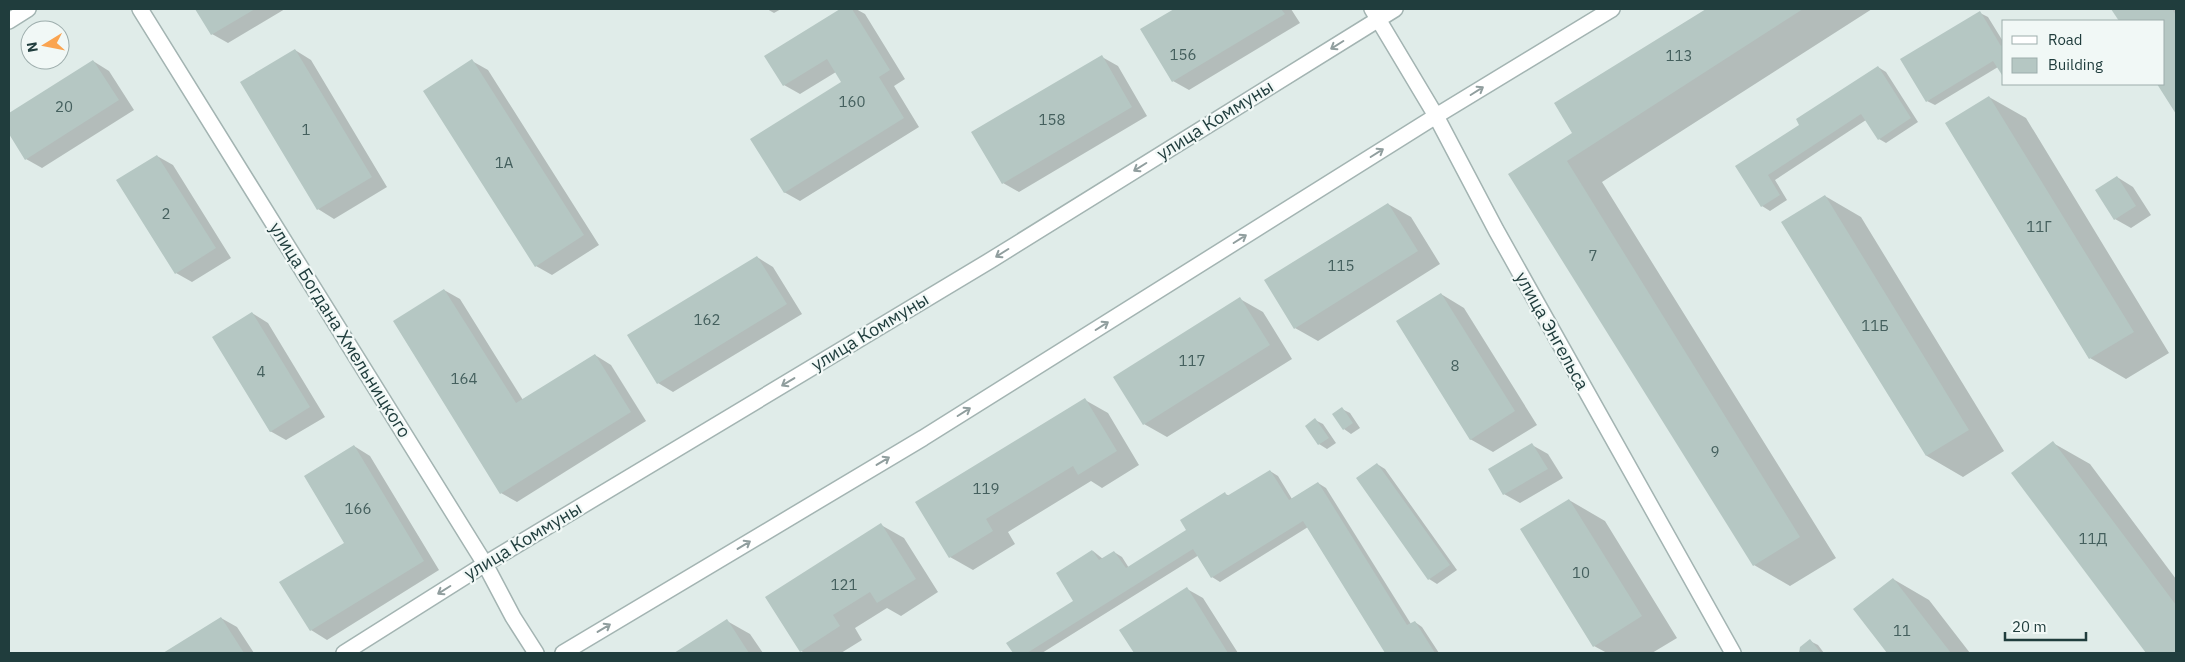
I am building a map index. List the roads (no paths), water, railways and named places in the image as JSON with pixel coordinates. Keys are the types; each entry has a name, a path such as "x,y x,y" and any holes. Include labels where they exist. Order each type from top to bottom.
{"street":[{"path":"9,21 28,9"},
{"name":"улица Богдана Хмельницкого","path":"140,9 485,564 513,617 536,653"},
{"name":"улица Коммуны","path":"344,653 485,564 991,260 1376,14 1395,9"},
{"path":"562,653 923,438 1436,116 1612,9"},
{"name":"улица Энгельса","path":"1376,14 1436,116 1505,247 1733,653"}]}
